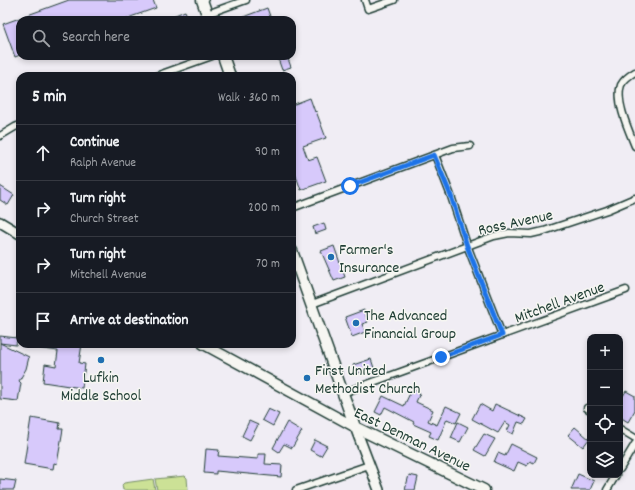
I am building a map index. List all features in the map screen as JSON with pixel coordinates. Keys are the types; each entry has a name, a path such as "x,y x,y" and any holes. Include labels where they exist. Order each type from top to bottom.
{"main road":[{"path":"202,0 208,16"},
{"path":"224,60 229,72"},
{"path":"0,222 16,232"},
{"path":"296,262 379,490"},
{"name":"East Denman Avenue","path":"210,348 355,427 484,490"}],"street":[{"path":"210,16 246,0"},
{"path":"365,0 368,9 394,0"},
{"path":"167,72 201,60"},
{"path":"635,72 627,77 622,84 620,93 621,106 635,146"},
{"path":"0,136 16,127"},
{"path":"296,207 453,148 470,146"},
{"path":"434,155 451,196 467,246 502,335"},
{"name":"Ross Avenue","path":"312,304 494,236 510,233 531,234 544,231 607,210 635,198"},
{"name":"Mitchell Avenue","path":"343,393 626,290"},
{"path":"623,431 635,438"},
{"path":"623,464 635,444"},
{"path":"296,490 369,465"},
{"path":"607,490 614,478"}],"green space":[{"path":"185,476 187,478 188,490 157,490 155,479"},
{"path":"153,479 155,490 123,490 122,485 124,483"}],"building":[{"path":"69,0 153,0 156,8 133,16 25,16"},
{"path":"267,8 270,16 246,16"},
{"path":"185,11 187,16 173,16"},
{"path":"16,19 15,57 3,24"},
{"path":"278,60 288,60 291,67 282,70"},
{"path":"310,98 326,138 303,146 308,160 317,157 326,181 301,190 296,176 296,103"},
{"path":"0,186 14,195 8,205 0,200"},
{"path":"324,223 326,230 315,234 313,227"},
{"path":"334,246 345,277 334,281 321,251"},
{"name":"The Advanced Financial Group","path":"364,310 368,322 362,324 365,332 352,337 345,317"},
{"path":"0,336 16,338 16,345 0,343"},
{"path":"0,343 29,357 26,369 19,381 21,383 18,401 0,399"},
{"path":"36,348 81,348 79,363 85,364 82,388 43,382 45,364 56,366 58,351"},
{"path":"371,359 374,368 356,374 353,365"},
{"path":"412,389 420,393 416,402 433,410 428,421 437,425 446,406 461,413 456,423 447,419 438,440 429,436 431,432 413,424 414,422 385,407 381,415 375,412 383,396 404,406"},
{"path":"626,391 635,396 635,410 628,422 623,419 623,396"},
{"path":"480,404 492,411 495,404 527,419 524,424 518,422 513,434 507,431 510,425 505,422 498,433 472,419"},
{"path":"268,409 279,414 273,426 262,420"},
{"path":"31,418 60,423 59,429 63,429 57,464 54,463 53,469 24,464"},
{"path":"249,421 258,425 250,440 242,436"},
{"path":"287,422 302,431 292,448 284,444 279,452 273,448"},
{"path":"458,422 468,427 460,442 451,438"},
{"path":"575,427 587,437 587,442 583,447 568,435"},
{"path":"484,434 495,439 485,456 474,450"},
{"path":"315,440 327,446 321,456 310,450"},
{"path":"511,444 537,457 534,463 530,461 527,466 518,462 514,471 494,462 498,453 505,456"},
{"path":"206,449 219,450 218,456 258,459 258,454 266,454 265,464 282,465 281,477 216,471 216,474 204,473"},
{"path":"578,474 594,481 590,490 571,490"},
{"path":"409,475 418,477 415,490 405,490"},
{"path":"0,479 16,481 14,490 0,490"}],"place":[{"name":"Farmer's Insurance","path":"331,257"},
{"name":"The Advanced Financial Group","path":"356,323"},
{"name":"Lufkin Middle School","path":"101,360"},
{"name":"First United Methodist Church","path":"307,378"}],"route":[{"path":"350,186 434,155 451,196 467,246 502,335 441,357"}]}
